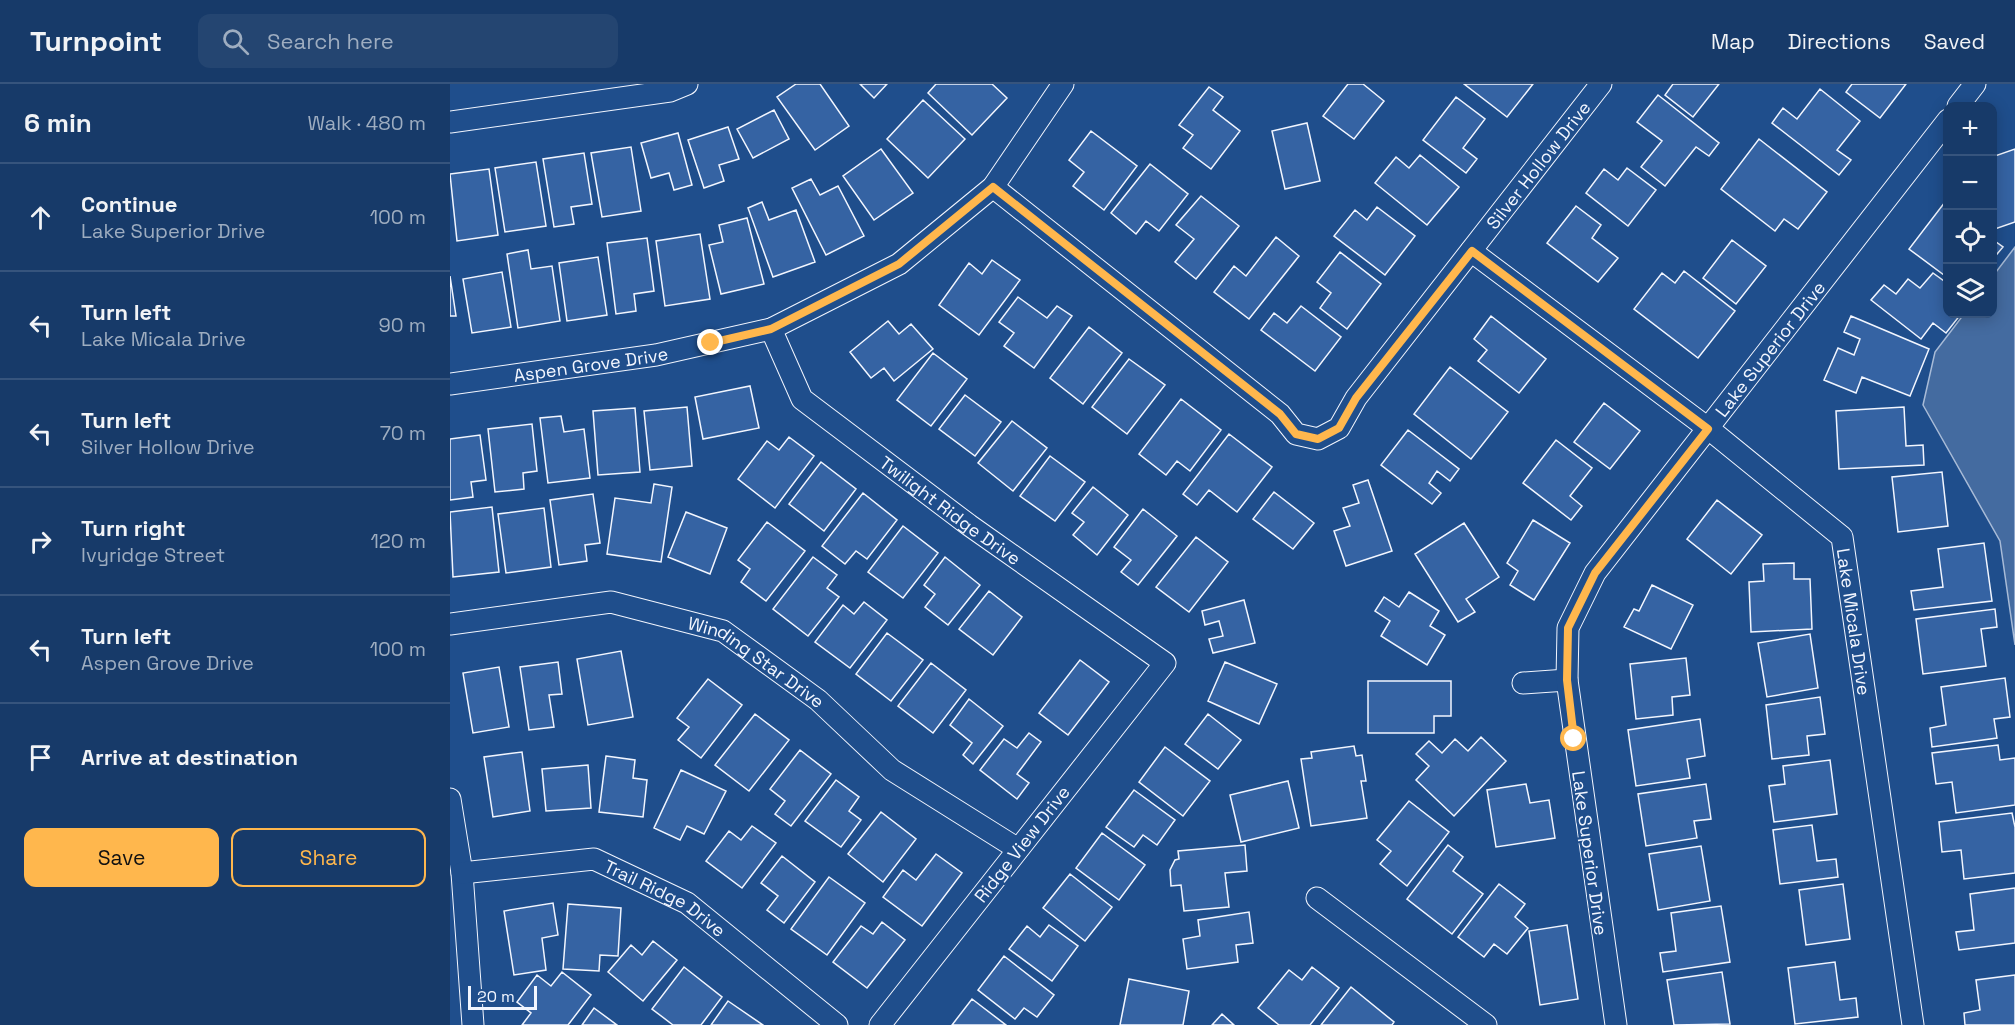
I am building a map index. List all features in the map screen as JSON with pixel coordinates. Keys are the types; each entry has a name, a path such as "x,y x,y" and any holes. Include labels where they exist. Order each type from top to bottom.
{"street":[{"path":"450,122 670,91 687,84"},
{"name":"Aspen Grove Drive","path":"450,384 656,355 771,329 899,264 993,187 1063,84"},
{"name":"Silver Hollow Drive","path":"993,187 1280,414 1296,434 1318,439 1339,428 1356,398 1601,84"},
{"path":"1961,102 1975,84"},
{"name":"Lake Superior Drive","path":"1616,1025 1567,680 1568,628 1595,573 1943,125"},
{"name":"Lake Micala Drive","path":"1472,251 1708,429 1842,537 1912,1025"},
{"name":"Twilight Ridge Drive","path":"771,329 802,399 969,525 1165,663"},
{"name":"Winding Star Drive","path":"450,624 611,602 723,631 819,700 892,770 1018,849"},
{"name":"Ridge View Drive","path":"880,1025 1165,663"},
{"path":"1523,683 1567,680"},
{"path":"450,798 462,873 473,1025"},
{"name":"Trail Ridge Drive","path":"462,873 594,858 687,903 837,1025"},
{"path":"1317,898 1486,1025"}],"water":[{"path":"2015,247 2015,645 2000,541 1923,405 1935,352 1961,318 1997,318 1997,271"}],"building":[{"path":"796,84 820,84 849,126 815,150 777,97"},
{"path":"860,84 887,84 874,98"},
{"path":"936,84 992,84 1007,98 972,135 928,93"},
{"path":"1348,84 1363,84 1384,101 1354,139 1323,116"},
{"path":"1464,84 1533,84 1507,117"},
{"path":"1673,84 1719,84 1693,117 1665,95"},
{"path":"1852,84 1906,84 1880,118 1846,92"},
{"path":"1209,87 1223,97 1213,110 1240,131 1211,169 1183,148 1193,135 1179,125"},
{"path":"1820,89 1860,121 1837,150 1851,160 1839,175 1772,123 1783,108 1797,119"},
{"path":"1658,95 1719,143 1709,156 1696,147 1665,186 1641,167 1662,141 1637,122"},
{"path":"1456,97 1485,119 1463,148 1477,159 1466,173 1423,140"},
{"path":"923,100 965,139 928,178 887,139"},
{"path":"774,110 789,139 753,158 737,129"},
{"path":"1307,123 1320,181 1285,189 1272,131"},
{"path":"728,127 739,159 719,165 724,181 704,188 688,140"},
{"path":"1091,131 1137,166 1104,210 1073,186 1084,172 1069,160"},
{"path":"678,133 692,185 674,190 669,173 651,178 641,143"},
{"path":"1759,139 1827,192 1798,229 1784,219 1775,231 1721,189"},
{"path":"631,147 641,211 602,217 591,153"},
{"path":"881,149 913,193 874,220 843,176"},
{"path":"2015,149 2015,222 1997,228 1997,156"},
{"path":"584,153 592,204 571,207 574,224 554,227 543,159"},
{"path":"1420,155 1459,187 1427,225 1375,183 1396,157 1409,168"},
{"path":"536,162 546,226 505,232 495,168"},
{"path":"1150,164 1188,194 1159,231 1146,221 1136,234 1111,213"},
{"path":"1627,168 1656,190 1628,226 1586,193 1604,169 1618,180"},
{"path":"489,169 498,235 457,241 450,174"},
{"path":"811,179 820,195 838,186 864,236 826,255 792,188"},
{"path":"1201,196 1239,226 1196,279 1175,262 1194,239 1176,225"},
{"path":"762,202 769,220 796,210 815,262 773,277 748,208"},
{"path":"1943,205 1943,274 1909,249"},
{"path":"1576,206 1601,225 1592,238 1618,258 1598,282 1547,243"},
{"path":"1377,207 1415,236 1385,275 1334,236 1355,210 1367,220"},
{"path":"747,218 764,284 721,294 709,245 723,242 719,225"},
{"path":"700,234 710,299 665,306 656,241"},
{"path":"1276,237 1299,256 1249,319 1214,292 1234,266 1246,276"},
{"path":"647,238 654,291 634,294 636,311 616,314 607,243"},
{"path":"1732,240 1766,266 1736,304 1703,278"},
{"path":"1997,243 2003,247 1997,254"},
{"path":"528,250 531,269 552,266 560,321 518,328 507,254"},
{"path":"1340,252 1381,284 1347,329 1320,308 1331,293 1317,282"},
{"path":"598,257 607,315 567,321 559,263"},
{"path":"992,260 1020,280 979,335 939,305 969,263 982,274"},
{"path":"1684,271 1735,311 1698,358 1634,309 1662,273 1675,283"},
{"path":"502,272 511,327 472,333 463,279"},
{"path":"1933,273 1943,280 1943,318 1958,318 1946,333 1933,323 1921,339 1871,300 1884,285 1896,294 1908,279 1920,288"},
{"path":"450,276 456,316 450,316"},
{"path":"1018,297 1047,318 1057,306 1072,316 1034,368 1004,346 1014,333 999,322"},
{"path":"1301,306 1341,337 1315,371 1261,330 1274,313 1287,323"},
{"path":"1491,316 1546,359 1519,393 1478,361 1487,350 1474,339"},
{"path":"1851,316 1929,349 1910,396 1862,377 1856,393 1824,380 1838,348 1854,355 1860,339 1844,332"},
{"path":"888,321 899,334 911,324 933,349 894,381 884,368 871,378 850,352"},
{"path":"1089,327 1122,353 1083,404 1050,378"},
{"path":"933,353 967,379 931,426 897,400"},
{"path":"1129,359 1165,385 1127,434 1092,407"},
{"path":"1450,367 1508,412 1471,459 1414,414"},
{"path":"750,386 759,428 703,439 695,397"},
{"path":"965,395 1001,422 975,456 939,429"},
{"path":"1181,399 1221,430 1190,471 1177,461 1166,475 1139,454"},
{"path":"1604,403 1640,431 1610,469 1574,442"},
{"path":"687,407 692,466 650,470 644,411"},
{"path":"1904,407 1906,446 1923,445 1924,465 1839,469 1836,411"},
{"path":"635,408 640,472 598,475 593,411"},
{"path":"561,416 564,432 584,429 590,478 548,483 540,418"},
{"path":"1012,421 1047,448 1013,491 978,463"},
{"path":"532,424 537,471 523,473 524,489 495,492 488,429"},
{"path":"1408,430 1459,469 1450,481 1437,471 1429,483 1441,493 1432,504 1381,465"},
{"path":"1229,434 1272,467 1237,512 1209,490 1197,505 1183,494"},
{"path":"480,435 486,480 471,482 473,497 450,500 450,439"},
{"path":"789,437 814,456 775,508 738,479 767,441 779,450"},
{"path":"1556,440 1592,468 1570,496 1582,506 1571,520 1523,483"},
{"path":"1050,456 1085,482 1055,521 1020,496"},
{"path":"821,462 856,489 824,531 789,504"},
{"path":"1942,472 1948,526 1898,532 1892,477"},
{"path":"1368,480 1392,551 1346,566 1334,531 1350,526 1343,508 1359,503 1353,485"},
{"path":"654,484 672,487 661,562 607,554 615,498 651,503"},
{"path":"1093,487 1128,515 1097,555 1073,535 1084,522 1072,513"},
{"path":"1274,492 1314,523 1293,549 1253,519"},
{"path":"863,493 897,520 867,559 856,551 845,564 822,546"},
{"path":"593,494 600,543 585,545 587,561 559,565 550,500"},
{"path":"1717,500 1762,535 1731,574 1687,539"},
{"path":"492,507 499,572 453,577 450,512"},
{"path":"544,508 551,567 506,573 498,514"},
{"path":"1143,509 1177,536 1138,585 1121,572 1131,560 1114,547"},
{"path":"686,512 727,528 710,574 668,557"},
{"path":"1533,520 1570,543 1534,600 1510,585 1518,571 1507,563"},
{"path":"767,522 805,551 766,601 741,582 750,569 738,560"},
{"path":"1464,523 1499,577 1466,599 1475,612 1458,622 1415,554"},
{"path":"903,526 938,553 903,598 868,572"},
{"path":"1196,537 1228,562 1189,612 1156,587"},
{"path":"1984,543 1992,601 1914,610 1911,591 1943,587 1938,549"},
{"path":"813,557 837,575 827,588 839,597 808,636 773,609"},
{"path":"945,557 980,585 948,625 925,607 935,594 924,585"},
{"path":"1794,563 1794,579 1810,579 1812,629 1751,632 1749,582 1764,581 1763,564"},
{"path":"1652,585 1693,605 1671,649 1624,627 1634,609 1639,611"},
{"path":"989,591 1022,617 993,655 959,629"},
{"path":"1409,592 1439,611 1430,626 1445,635 1427,665 1381,636 1390,621 1375,611 1384,597 1399,607"},
{"path":"1244,600 1255,643 1213,653 1209,639 1223,636 1219,621 1205,625 1202,611"},
{"path":"864,602 887,620 850,668 815,642 843,605 854,614"},
{"path":"1995,609 1997,627 1981,629 1986,666 1923,674 1916,619"},
{"path":"887,633 923,660 891,701 856,674"},
{"path":"1810,634 1818,688 1767,697 1758,643"},
{"path":"621,651 633,717 588,725 577,659"},
{"path":"1686,658 1690,695 1672,697 1673,715 1636,719 1630,664"},
{"path":"1080,660 1109,682 1068,735 1039,713"},
{"path":"558,662 562,694 549,695 554,727 529,730 520,667"},
{"path":"1225,662 1277,684 1259,724 1208,701"},
{"path":"931,663 966,690 933,733 898,706"},
{"path":"499,667 509,727 473,733 463,673"},
{"path":"2005,678 2010,717 1994,719 1997,738 1932,747 1930,728 1946,725 1941,687"},
{"path":"708,679 742,705 701,758 678,740 689,727 677,718"},
{"path":"1368,681 1451,681 1451,716 1434,716 1434,733 1368,733"},
{"path":"1820,697 1825,734 1807,736 1809,755 1772,759 1766,705"},
{"path":"969,699 1003,726 973,764 963,755 972,743 950,725"},
{"path":"755,714 789,740 749,791 715,765"},
{"path":"1208,714 1241,740 1218,769 1185,744"},
{"path":"1700,719 1705,756 1687,759 1690,778 1636,786 1628,730"},
{"path":"1029,733 1041,742 1017,774 1029,783 1017,799 980,770 1004,739 1017,748"},
{"path":"1481,737 1506,761 1454,816 1416,780 1429,766 1416,754 1429,741 1442,753 1455,739 1468,751"},
{"path":"1998,745 2000,760 2015,758 2015,805 1956,813 1952,782 1936,784 1932,753"},
{"path":"1354,746 1356,756 1362,755 1366,781 1361,781 1367,818 1311,826 1301,759 1312,758 1311,752"},
{"path":"1165,747 1210,781 1183,816 1139,782"},
{"path":"800,750 831,774 791,826 775,814 785,801 770,789"},
{"path":"522,752 530,811 493,817 484,757"},
{"path":"606,756 635,760 633,778 647,780 643,817 599,812"},
{"path":"1830,760 1837,814 1774,822 1769,786 1785,784 1783,766"},
{"path":"588,765 591,808 546,811 542,769"},
{"path":"681,770 726,791 704,834 687,826 680,840 654,828"},
{"path":"836,780 859,797 849,811 861,820 841,847 805,821"},
{"path":"1288,781 1299,828 1241,842 1230,795"},
{"path":"1526,784 1530,803 1549,800 1555,838 1496,847 1487,790"},
{"path":"1706,784 1711,819 1694,821 1697,838 1646,846 1638,794"},
{"path":"1134,790 1175,820 1157,845 1143,835 1134,847 1106,827"},
{"path":"1409,801 1449,832 1407,886 1380,864 1391,851 1377,840"},
{"path":"881,812 916,839 883,882 848,854"},
{"path":"2012,813 2015,827 2015,873 1964,879 1961,850 1942,852 1939,822"},
{"path":"1812,825 1817,861 1836,859 1838,877 1780,884 1773,830"},
{"path":"752,826 776,843 742,888 706,861 729,831 741,840"},
{"path":"1102,833 1145,865 1119,900 1076,868"},
{"path":"1245,845 1247,871 1225,873 1229,907 1184,911 1181,885 1171,886 1170,870 1175,860 1179,859 1178,851"},
{"path":"1448,845 1463,857 1453,871 1483,894 1452,934 1407,899"},
{"path":"1701,846 1710,901 1658,910 1649,854"},
{"path":"936,854 962,873 922,926 883,897 903,870 916,880"},
{"path":"782,856 815,882 784,923 767,910 778,896 761,883"},
{"path":"1070,874 1112,907 1085,941 1043,908"},
{"path":"829,877 865,903 827,955 791,929"},
{"path":"1499,884 1525,904 1515,917 1528,928 1507,954 1494,944 1484,957 1458,937"},
{"path":"1843,884 1850,939 1806,945 1799,890"},
{"path":"2015,888 2015,943 1959,950 1956,932 1974,930 1970,894"},
{"path":"553,903 558,935 542,938 546,970 514,975 504,911"},
{"path":"568,904 621,908 618,956 600,955 599,971 563,969"},
{"path":"1721,906 1730,962 1663,972 1660,953 1676,951 1671,913"},
{"path":"1249,912 1253,943 1236,945 1238,962 1187,969 1183,939 1200,936 1198,920"},
{"path":"882,922 905,940 867,988 833,962 861,926 873,934"},
{"path":"1049,925 1078,946 1052,981 1009,949 1027,926 1040,937"},
{"path":"1567,925 1578,999 1540,1005 1529,931"},
{"path":"653,941 677,960 643,1001 608,972 631,945 642,955"},
{"path":"1004,956 1054,995 1037,1017 1024,1008 1015,1019 978,990"},
{"path":"1835,962 1840,1000 1856,998 1858,1017 1795,1024 1788,968"},
{"path":"684,967 722,997 701,1025 673,1025 652,1009"},
{"path":"1312,967 1339,988 1310,1025 1279,1025 1258,1008 1289,970 1302,980"},
{"path":"562,972 591,995 568,1025 522,1025 531,1013 517,1002 537,975 551,986"},
{"path":"1722,972 1730,1024 1674,1025 1667,980"},
{"path":"2015,975 2015,1025 1965,1025 1964,1013 1980,1010 1976,980"},
{"path":"1129,979 1189,991 1183,1025 1120,1025"},
{"path":"1351,987 1394,1022 1392,1025 1321,1025"},
{"path":"972,999 1006,1025 952,1025"},
{"path":"728,1001 763,1025 711,1025"},
{"path":"594,1008 617,1025 582,1025"},
{"path":"1222,1014 1234,1025 1212,1025"}],"route":[{"path":"711,343 771,329 899,264 993,187 1280,414 1296,434 1318,439 1339,428 1356,398 1472,251 1708,429 1595,573 1568,628 1567,680 1574,739"}]}
